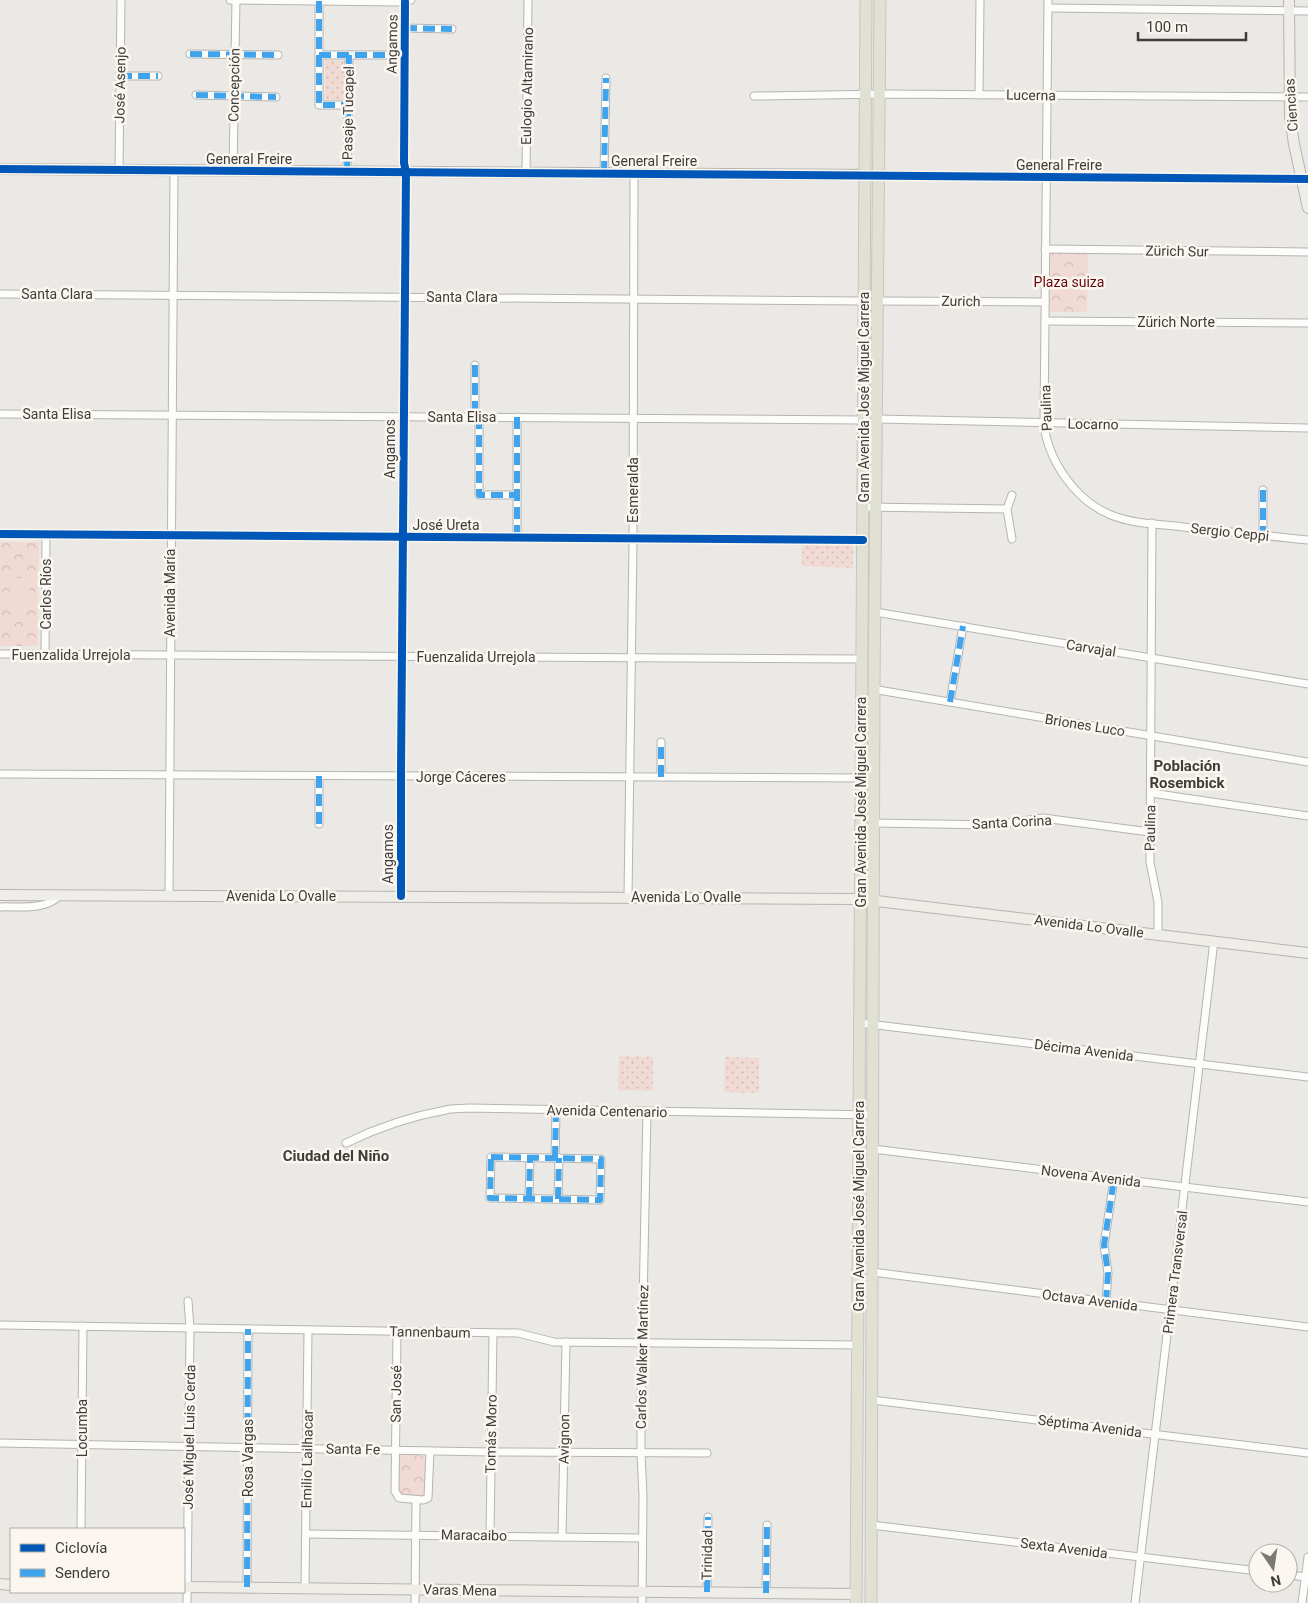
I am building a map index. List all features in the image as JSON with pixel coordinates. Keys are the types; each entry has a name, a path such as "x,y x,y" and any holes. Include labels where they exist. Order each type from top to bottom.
{"main road":[{"name":"Gran Avenida José Miguel Carrera","path":"856,1599 866,0"},
{"name":"Gran Avenida José Miguel Carrera","path":"869,1603 872,1400 874,689 880,0"},
{"path":"863,420 877,414"},
{"path":"861,778 870,784 874,791"},
{"path":"858,1388 872,1400"},
{"path":"856,1599 863,1598 869,1603"}],"street":[{"name":"José Asenjo","path":"119,170 121,0"},
{"path":"230,0 408,1"},
{"name":"Concepción","path":"233,171 236,0"},
{"name":"Eulogio Altamirano","path":"526,173 528,0"},
{"path":"979,95 980,0"},
{"name":"Paulina","path":"1048,0 1044,424 1048,442 1056,462 1081,495 1099,509 1111,515 1152,523 1150,867 1158,902 1158,934"},
{"path":"319,1 319,105 348,105"},
{"name":"Angamos","path":"401,896 401,657 406,172 404,163 404,55 408,1"},
{"path":"1048,8 1289,5 1308,11"},
{"name":"Ciencias","path":"1289,5 1289,97 1294,144 1305,179 1308,208"},
{"path":"405,28 452,29"},
{"path":"190,54 278,55"},
{"path":"318,55 404,55"},
{"name":"Pasaje Tucapel","path":"347,172 349,55"},
{"path":"120,76 158,76"},
{"path":"604,173 606,78"},
{"name":"Lucerna","path":"754,96 879,94 1308,97"},
{"path":"196,95 276,97"},
{"name":"General Freire","path":"0,170 1305,179"},
{"name":"Avenida María","path":"169,895 174,170"},
{"name":"Esmeralda","path":"628,897 633,539 632,298 634,173"},
{"name":"Zürich Sur","path":"1045,249 1308,252"},
{"name":"Santa Clara","path":"0,294 864,301"},
{"name":"Zurich","path":"878,301 1045,302"},
{"name":"Zürich Norte","path":"1045,321 1308,323"},
{"path":"474,366 479,495 517,495"},
{"name":"Santa Elisa","path":"0,414 863,420"},
{"name":"Locarno","path":"877,414 1044,424 1308,428"},
{"path":"517,418 517,538"},
{"path":"1263,490 1263,535"},
{"path":"1012,494 1007,508 1012,539"},
{"path":"863,507 1007,508"},
{"name":"Sergio Ceppi","path":"1152,523 1308,540"},
{"name":"José Ureta","path":"0,534 863,540"},
{"name":"Carlos Ríos","path":"45,654 46,534"},
{"name":"Carvajal","path":"875,612 1308,684"},
{"path":"950,702 963,626"},
{"name":"Fuenzalida Urrejola","path":"0,654 862,660"},
{"name":"Briones Luco","path":"862,691 874,689 1308,762"},
{"path":"661,742 661,777"},
{"name":"Jorge Cáceres","path":"0,774 861,778"},
{"path":"319,776 319,824"},
{"path":"1151,794 1308,816"},
{"name":"Santa Corina","path":"874,823 994,825 1043,818 1150,832"},
{"name":"Avenida Lo Ovalle","path":"0,895 860,898 1308,953"},
{"name":"Avenida Lo Ovalle","path":"0,907 44,905 52,902 60,895"},
{"name":"Primera Transversal","path":"1134,1603 1156,1434 1214,941"},
{"name":"Décima Avenida","path":"860,1023 1308,1077"},
{"name":"Avenida Centenario","path":"346,1143 385,1126 447,1109 873,1115"},
{"path":"556,1110 558,1200"},
{"name":"Carlos Walker Martínez","path":"642,1598 643,1496 640,1453 646,1112"},
{"name":"Novena Avenida","path":"873,1149 1308,1202"},
{"path":"491,1157 557,1158 601,1159 600,1200 490,1198 491,1157"},
{"path":"529,1199 530,1158"},
{"path":"1106,1302 1108,1273 1104,1246 1114,1178"},
{"name":"Octava Avenida","path":"872,1272 1308,1327"},
{"name":"José Miguel Luis Cerda","path":"187,1603 185,1587 190,1328 188,1300"},
{"name":"Tannenbaum","path":"0,1325 493,1333 523,1334 548,1341 566,1342 858,1345"},
{"name":"Locumba","path":"81,1528 83,1326"},
{"name":"Rosa Vargas","path":"247,1587 248,1329"},
{"name":"Emilio Lailhacar","path":"305,1588 308,1330"},
{"name":"San José","path":"397,1331 396,1494 400,1499 416,1500"},
{"name":"Tomás Moro","path":"490,1536 493,1333"},
{"name":"Avignon","path":"562,1536 566,1342"},
{"name":"Séptima Avenida","path":"872,1400 1308,1453"},
{"name":"Santa Fe","path":"0,1443 491,1452 707,1453"},
{"path":"415,1603 416,1500 424,1500 429,1495 430,1451"},
{"name":"Trinidad","path":"707,1592 708,1517"},
{"path":"766,1593 767,1525"},
{"name":"Sexta Avenida","path":"871,1525 1248,1570"},
{"name":"Maracaibo","path":"306,1534 642,1538"},
{"path":"1302,1603 1307,1577 1308,1557"},
{"name":"Varas Mena","path":"185,1587 415,1590 642,1598 707,1592 766,1593 856,1599"}],"green space":[{"path":"325,60 345,61 345,100 325,100"},
{"name":"Plaza suiza","path":"1050,253 1088,253 1087,312 1049,312"},
{"path":"0,542 39,542 38,646 0,646"},
{"path":"802,545 853,545 853,568 802,566"},
{"path":"10,578 30,578 29,611 10,611"},
{"path":"619,1056 653,1057 653,1091 618,1090"},
{"path":"725,1057 759,1058 759,1093 724,1092"},
{"path":"403,1454 424,1456 426,1458 425,1491 423,1496 403,1496 399,1492 399,1460"}],"marked path":[{"path":"319,1 319,105 348,105"},
{"path":"405,28 452,29"},
{"path":"190,54 278,55"},
{"path":"319,55 404,55"},
{"path":"347,172 349,55"},
{"path":"120,76 158,76"},
{"path":"604,173 606,78"},
{"path":"196,95 276,97"},
{"path":"475,365 475,417"},
{"path":"479,417 479,495 517,495"},
{"path":"517,417 517,538"},
{"path":"1263,490 1263,535"},
{"path":"950,702 963,626"},
{"path":"661,742 661,777"},
{"path":"319,776 319,824"},
{"path":"555,1158 556,1110"},
{"path":"491,1157 601,1159 600,1200 490,1198 491,1157"},
{"path":"529,1199 530,1158"},
{"path":"558,1199 559,1158"},
{"path":"1106,1302 1108,1273 1104,1245 1114,1179"},
{"path":"247,1587 248,1329"},
{"path":"707,1592 708,1517"},
{"path":"766,1593 767,1525"}],"cycle path":[{"path":"401,896 406,172 404,163 405,2"},
{"path":"0,169 1308,179"},
{"path":"0,534 863,540"}],"district":[{"name":"Población Rosembick","path":"1187,774"},
{"name":"Ciudad del Niño","path":"336,1156"}]}
